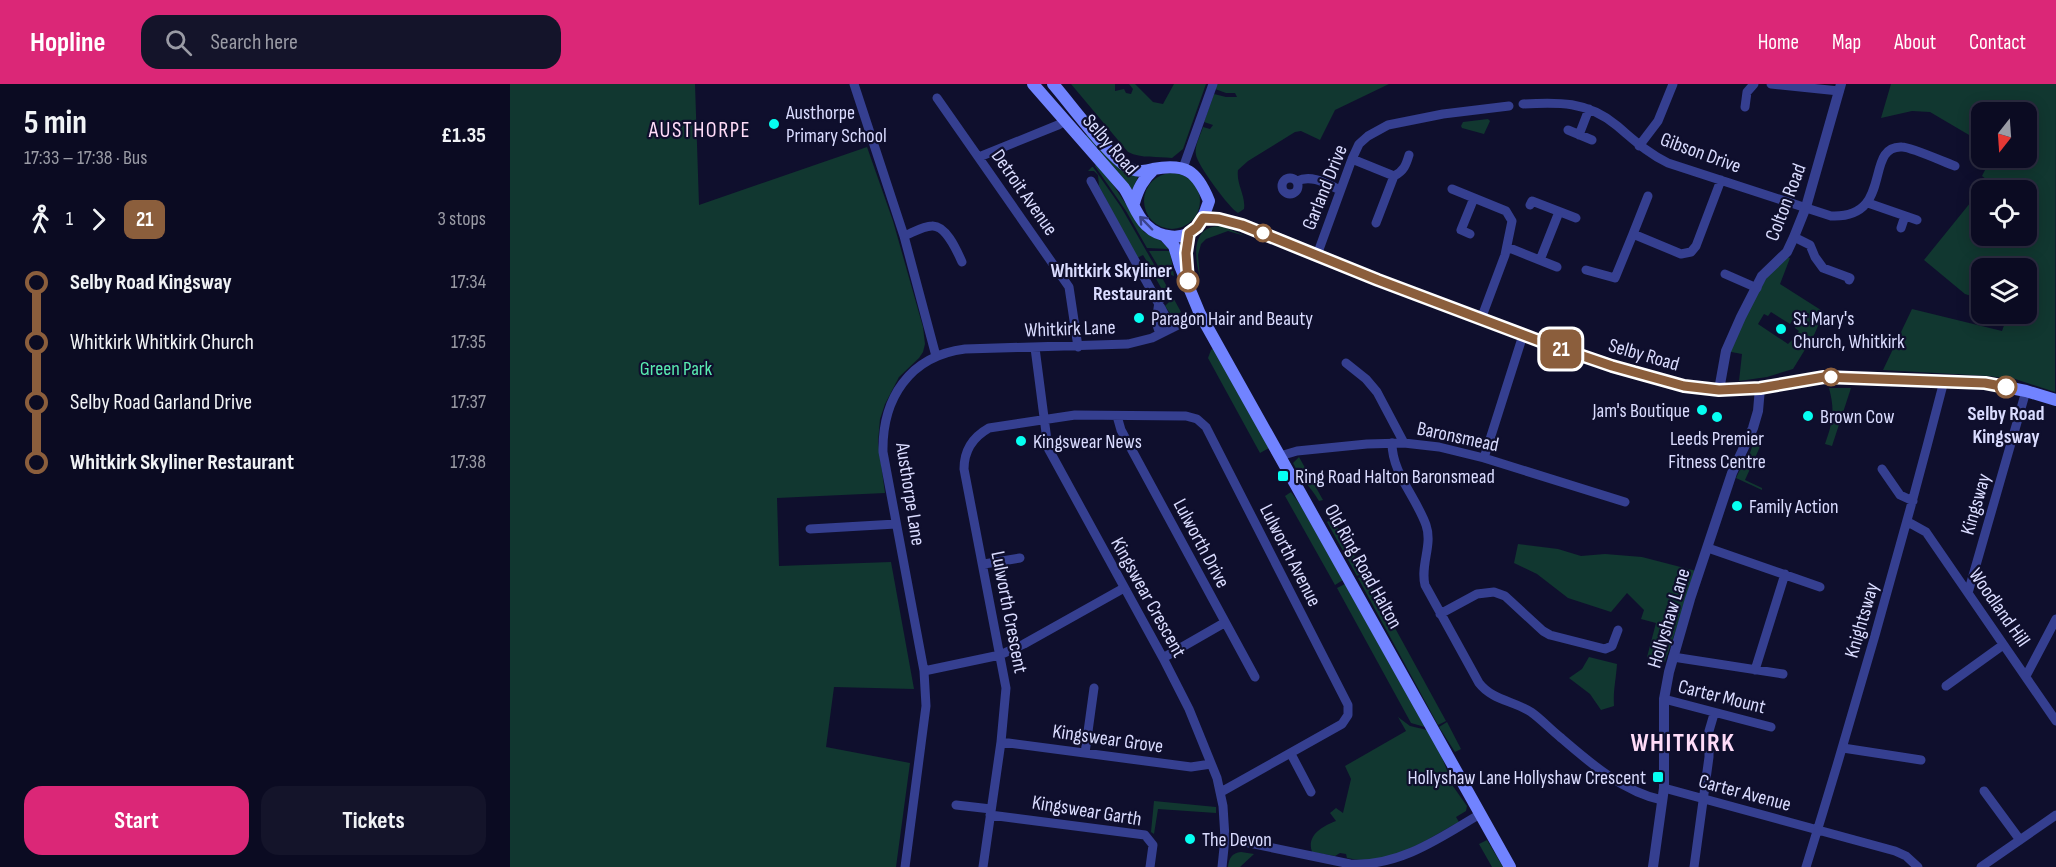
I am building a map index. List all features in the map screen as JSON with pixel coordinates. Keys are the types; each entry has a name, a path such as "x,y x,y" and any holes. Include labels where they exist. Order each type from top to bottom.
{"main road":[{"name":"Selby Road","path":"1033,84 1104,163 1134,203"},
{"name":"Selby Road","path":"1053,84 1123,164 1142,172 1154,169"},
{"path":"1183,168 1193,173 1201,183 1209,201 1203,218 1189,233 1177,237 1165,236 1147,226 1139,217 1134,203 1138,189 1146,176 1154,169 1183,168"},
{"name":"Selby Road","path":"1209,201 1242,225"},
{"name":"Selby Road","path":"1203,218 1219,219 1242,225 1523,335 1649,377 1684,386 1719,390 1760,388 1824,377 1944,381 1985,383 2056,400"},
{"name":"Old Ring Road Halton","path":"1188,282 1186,253 1189,233"},
{"name":"Old Ring Road Halton","path":"1165,236 1174,246 1200,314 1510,867"}],"street":[{"path":"854,84 904,236 936,356"},
{"path":"1183,168 1213,84"},
{"path":"1640,146 1658,121 1673,84"},
{"path":"1745,107 1747,92 1754,84"},
{"path":"1771,84 1840,88"},
{"name":"Colton Road","path":"1719,390 1726,351 1741,317 1762,276 1786,252 1794,237 1806,207 1840,88"},
{"name":"Detroit Avenue","path":"938,98 1069,287 1078,347"},
{"name":"Gibson Drive","path":"1523,104 1556,102 1589,109 1614,123 1652,155 1668,163 1822,213 1839,216 1852,213 1868,203"},
{"name":"Garland Drive","path":"1317,255 1352,159 1359,144 1368,136 1388,125 1443,114 1509,106"},
{"path":"1579,135 1589,109"},
{"path":"978,157 1065,121"},
{"path":"1568,130 1592,140"},
{"path":"1887,139 1892,149"},
{"path":"1917,220 1868,203 1874,192 1880,164 1885,155 1892,149 1909,148 1955,166"},
{"path":"1376,223 1394,176 1406,166 1409,155"},
{"path":"1352,159 1394,176"},
{"path":"1297,181 1316,179 1340,190"},
{"path":"1633,234 1681,254 1691,252 1696,246 1721,180"},
{"path":"1091,181 1172,328"},
{"path":"1452,189 1509,213 1512,221 1507,248 1481,319"},
{"path":"1586,270 1615,278 1648,196"},
{"path":"1470,234 1461,230 1474,198"},
{"path":"1530,205 1532,201 1576,218"},
{"path":"1540,260 1559,212"},
{"path":"1901,228 1905,216"},
{"path":"904,236 932,226 940,228 955,245 962,262"},
{"path":"1794,237 1810,245 1823,268 1850,278 1849,280"},
{"path":"1507,248 1557,267"},
{"path":"1725,274 1757,288"},
{"path":"1159,302 1156,322 1160,334"},
{"name":"Whitkirk Lane","path":"936,356 965,349 1128,344 1160,334 1200,314"},
{"path":"1484,458 1523,335"},
{"name":"Kingswear Crescent","path":"1035,348 1048,448 1052,458 1189,709 1211,764 1221,792 1225,838 1222,867"},
{"name":"Austhorpe Lane","path":"905,867 926,706 924,671 883,452 884,433 893,397 917,368 936,356"},
{"path":"1346,363 1366,379 1377,392 1404,443"},
{"name":"Knightsway","path":"1806,867 1908,522 1944,381"},
{"name":"Hollyshaw Lane","path":"1653,867 1664,788 1664,699 1673,657 1731,473 1753,428 1758,411 1760,388"},
{"name":"Kingsway","path":"1968,593 2026,391"},
{"name":"Lulworth Avenue","path":"1044,419 1075,415 1186,416 1202,423 1348,705 1349,710 1342,724 1221,792"},
{"name":"Lulworth Drive","path":"1118,416 1121,430 1255,677"},
{"name":"Lulworth Crescent","path":"983,867 1001,742 1006,687 964,469 967,450 978,435 989,428 1044,419"},
{"path":"1392,443 1396,465 1426,524 1428,544 1423,569 1426,591 1479,682 1487,691 1530,712 1584,757 1632,789 1662,800"},
{"name":"Baronsmead","path":"1280,456 1298,451 1339,446 1404,443 1439,447 1484,458 1625,502"},
{"path":"1881,469 1900,495 1913,501"},
{"name":"Woodland Hill","path":"1908,522 1926,532 2056,721"},
{"path":"810,530 896,524"},
{"path":"1708,548 1820,587"},
{"path":"984,564 1020,558"},
{"path":"1755,670 1785,574"},
{"path":"924,671 1000,655 1124,588"},
{"path":"1440,614 1477,594 1488,591 1505,596 1543,631 1558,638 1605,649 1612,646 1618,630"},
{"path":"2026,676 2056,619"},
{"path":"1162,658 1224,623"},
{"path":"1945,689 2003,645"},
{"path":"1673,657 1783,674"},
{"path":"1084,753 1094,688"},
{"name":"Carter Mount","path":"1664,699 1714,714 1771,727"},
{"path":"1694,867 1709,758 1709,731 1714,714"},
{"name":"Kingswear Grove","path":"1001,742 1191,767 1211,764"},
{"path":"1843,748 1921,760"},
{"path":"1291,754 1311,792"},
{"name":"Carter Avenue","path":"1664,788 1895,851 1906,856 1918,867"},
{"path":"1984,790 2020,840"},
{"name":"Kingswear Garth","path":"956,805 1145,835 1149,837 1153,845 1150,867"},
{"path":"1225,838 1350,864 1403,863 1480,813"},
{"path":"1981,867 2056,815"}],"green space":[{"name":"Green Park","path":"510,84 695,84 699,205 867,147 893,221 923,327 925,344 919,358 899,377 880,419 878,442 885,493 777,498 779,566 891,562 914,689 834,687 826,747 910,763 896,867 510,867"},
{"path":"1071,84 1115,84 1115,91 1124,89 1126,93 1131,94 1133,89 1129,84 1135,84 1153,102 1163,104 1174,84 1206,84 1183,149 1172,158 1144,156 1128,152"},
{"path":"1217,84 1389,84 1335,110 1320,140 1301,131 1295,132 1248,161 1238,170 1244,209 1238,213 1214,186 1196,155 1203,127 1210,129 1213,125 1204,122 1214,94 1237,97 1235,93 1215,89"},
{"path":"1891,84 2056,84 2055,392 2012,378 1883,370 1912,309 2002,331 2004,324 2037,324 2037,258 1971,258 1971,296 1965,294 1924,260 1971,202 1971,246 2037,246 2037,180 1987,180 1982,176 1986,168 2037,168 2037,102 1971,102 1971,136 1930,112 1912,111 1881,118"},
{"path":"1488,119 1490,121 1484,134 1461,126 1463,122"},
{"path":"1088,134 1121,170 1138,177 1132,190 1085,136"},
{"path":"1096,164 1114,186 1144,232 1161,241 1169,249 1147,248 1126,211 1095,166"},
{"path":"1093,167 1121,207 1159,273 1155,275 1143,255 1137,258 1099,186 1098,175 1094,171 1088,171"},
{"path":"1167,173 1177,173 1192,181 1198,190 1200,201 1198,212 1192,221 1177,229 1167,229 1156,224 1149,217 1144,206 1144,196 1149,185 1156,178"},
{"path":"1222,226 1245,236 1228,231 1206,239 1201,244 1198,255 1200,277 1196,251 1200,236 1212,227"},
{"path":"1149,251 1170,251 1174,276 1161,271"},
{"path":"1783,256 1790,258 1780,284 1824,312 1814,335 1793,369 1767,377 1739,381 1742,354 1726,351 1762,276","holes":["1771,312 1790,324 1793,320 1797,323 1795,328 1799,331 1796,335 1801,338 1798,343 1792,340 1788,344 1758,324 1764,314 1768,316"]},
{"path":"1160,274 1181,312 1173,317 1165,306 1169,302 1155,277"},
{"path":"1214,348 1269,448 1260,453 1208,358"},
{"path":"1829,388 1851,388 1832,446 1825,444 1832,416"},
{"path":"1760,439 1763,440 1745,480 1762,490 1736,478 1753,444"},
{"path":"1299,457 1323,500 1319,501 1293,463"},
{"path":"1291,492 1343,580 1335,585 1285,496"},
{"path":"1332,518 1364,572 1357,576 1327,522"},
{"path":"1518,544 1558,549 1581,556 1605,554 1642,557 1696,571 1665,662 1647,657 1656,623 1641,619 1644,610 1627,593 1611,612 1568,598 1537,574 1514,563"},
{"path":"1366,575 1446,721 1438,725 1358,578"},
{"path":"1345,584 1425,727 1411,723 1337,588"},
{"path":"1589,657 1617,664 1614,706 1601,710 1590,694 1569,678 1582,669"},
{"path":"1398,717 1410,726 1427,730 1440,752 1448,773 1445,775 1467,806 1466,811 1456,817 1459,822 1419,844 1391,856 1377,859 1362,860 1347,858 1346,854 1340,853 1335,856 1312,852 1311,841 1317,832 1336,821 1330,813 1336,808 1343,813 1351,779 1345,766 1406,731"},
{"path":"1447,722 1461,749 1455,752 1439,727"},
{"path":"1154,801 1216,807 1216,813 1158,809 1154,834 1151,832"},
{"path":"1487,840 1503,867 1492,867 1479,844"},
{"path":"1241,852 1254,854 1240,867 1228,867 1232,856"}],"bus line":[{"name":"21","path":"1188,281 1186,253 1189,233 1203,218 1219,219 1242,225 1378,280 1545,343 1612,366 1684,386 1719,390 1760,388 1824,377 1985,383 2006,387"}],"place":[{"name":"Austhorpe Primary School","path":"774,124"},
{"name":"Whitkirk Skyliner Restaurant","path":"1188,281"},
{"name":"Paragon Hair and Beauty","path":"1139,318"},
{"name":"St Mary's Church, Whitkirk","path":"1781,329"},
{"name":"Selby Road Kingsway","path":"2006,387"},
{"name":"Jam's Boutique","path":"1702,410"},
{"name":"Brown Cow","path":"1808,416"},
{"name":"Leeds Premier Fitness Centre","path":"1717,417"},
{"name":"Kingswear News","path":"1021,441"},
{"name":"Ring Road Halton Baronsmead","path":"1283,476"},
{"name":"Family Action","path":"1737,506"},
{"name":"Hollyshaw Lane Hollyshaw Crescent","path":"1658,777"},
{"name":"The Devon","path":"1190,839"}],"district":[{"name":"AUSTHORPE","path":"700,129"},
{"name":"WHITKIRK","path":"1683,742"}]}
